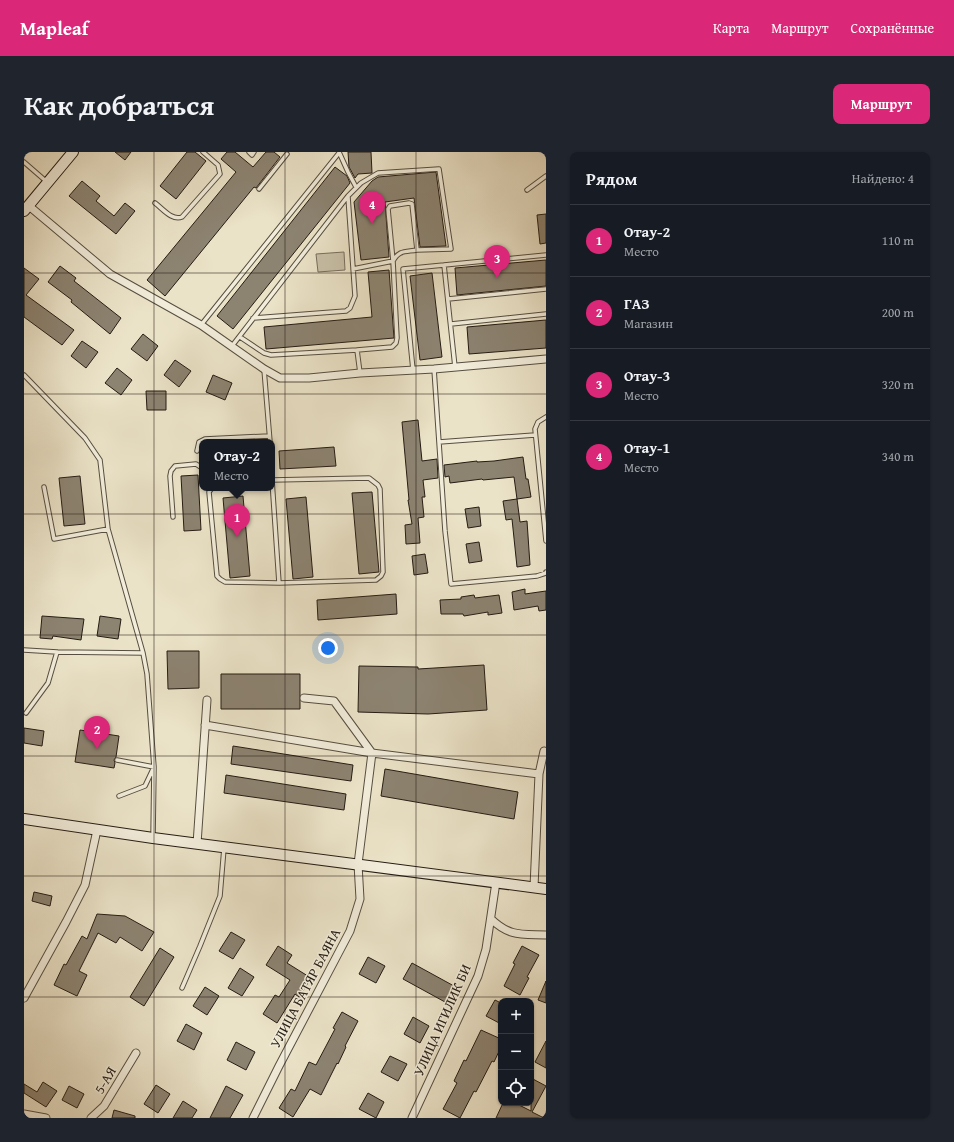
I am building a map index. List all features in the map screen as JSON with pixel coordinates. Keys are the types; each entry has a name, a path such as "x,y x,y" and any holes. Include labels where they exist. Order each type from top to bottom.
{"main road":[{"path":"27,208 73,152"},
{"path":"24,820 546,889"}],"street":[{"path":"27,208 110,274 201,325 264,370 280,378 309,378 546,359"},
{"path":"304,698 334,701 372,753"},
{"path":"197,844 206,700"},
{"path":"205,725 372,753 539,774"},
{"path":"534,887 539,774 544,751"},
{"name":"УЛИЦА БАТЯР БАЯНА","path":"253,1118 350,931 360,899 358,864 372,753"},
{"path":"24,998 85,885 97,830"},
{"name":"УЛИЦА ИГИЛИК БИ","path":"412,1118 478,976 486,949 496,882"},
{"path":"491,920 499,927 511,933 546,935"},
{"name":"5-АЯ","path":"91,1118 104,1106 136,1053"},
{"path":"24,1114 46,1118"}],"lane":[{"path":"155,203 172,217 182,217 220,174 218,165 203,152"},
{"path":"249,152 252,155 254,152"},
{"path":"201,325 339,152 356,187"},
{"path":"259,189 287,153"},
{"path":"24,162 48,182"},
{"path":"232,346 356,187 378,173 439,169 451,249 400,252 393,261 353,269"},
{"path":"527,190 546,176"},
{"path":"254,318 346,311 350,308 355,296 348,196"},
{"path":"240,337 264,353 272,355 392,347 396,343 397,338 393,261 388,209 390,206 409,203 412,204 417,250"},
{"path":"413,370 403,270 546,255"},
{"path":"444,265 455,367"},
{"path":"448,298 546,289"},
{"path":"451,324 546,314"},
{"path":"357,350 360,373"},
{"path":"434,369 445,531 451,584 537,576 546,572"},
{"path":"264,370 270,439"},
{"path":"24,375 85,438 100,460 108,530 143,653 147,674 154,767 153,838"},
{"path":"546,417 538,422 534,429 546,541"},
{"path":"439,442 535,435"},
{"path":"205,439 269,436"},
{"path":"197,451 199,442"},
{"path":"173,517 170,476 171,471 175,466 196,464 199,466"},
{"path":"210,491 217,576 225,582 279,583 378,579 383,572 380,489 378,485 369,478 275,480"},
{"path":"44,487 54,539 108,530"},
{"path":"273,491 279,583"},
{"path":"24,650 143,653"},
{"path":"26,713 48,683 57,652"},
{"path":"117,760 154,767"},
{"path":"119,796 145,786 154,767"},
{"path":"182,988 220,896 224,847"}],"shaded area":[{"path":"344,252 345,270 318,272 316,254"}],"building":[{"path":"115,152 131,152 125,160"},
{"path":"187,152 195,152 206,161 176,199 160,186"},
{"path":"227,152 235,152 253,167 266,152 274,152 280,157 256,188 254,187 165,296 147,280 236,172 221,159"},
{"path":"348,152 371,152 372,173 358,174 355,178 349,167"},
{"path":"335,167 347,176 350,183 233,329 217,316"},
{"path":"436,172 446,246 420,247 414,198 385,202 389,257 361,260 354,202 372,181 378,177"},
{"path":"82,181 100,196 96,201 114,216 125,203 135,211 116,234 69,196"},
{"path":"546,214 546,243 540,244 537,215"},
{"path":"546,260 546,286 457,295 455,268"},
{"path":"60,266 76,278 74,281 121,318 110,334 71,302 72,300 48,282"},
{"path":"24,268 39,279 26,295 74,330 62,345 24,317"},
{"path":"389,270 394,338 266,349 264,327 372,317 368,272"},
{"path":"432,273 442,357 420,360 410,276"},
{"path":"546,320 546,348 469,354 467,327"},
{"path":"143,334 158,346 147,361 131,349"},
{"path":"82,341 98,352 86,368 71,356"},
{"path":"175,360 191,371 179,387 164,375"},
{"path":"117,368 132,380 121,395 105,383"},
{"path":"213,375 232,383 225,400 206,392"},
{"path":"146,391 166,391 166,410 147,410"},
{"path":"418,420 422,461 437,459 438,478 423,480 425,497 422,497 424,517 418,518 420,543 406,544 405,525 412,524 408,500 402,422"},
{"path":"334,447 336,466 280,469 279,451"},
{"path":"523,457 526,479 528,479 531,497 517,499 514,477 450,483 449,476 445,477 444,465"},
{"path":"198,475 201,530 184,531 181,476"},
{"path":"80,476 85,524 64,526 59,478"},
{"path":"372,492 379,572 359,574 352,493"},
{"path":"243,496 250,576 230,578 223,498"},
{"path":"306,497 313,577 293,579 286,499"},
{"path":"517,499 520,522 527,521 530,565 517,567 512,519 506,520 503,501"},
{"path":"479,507 481,526 468,528 465,509"},
{"path":"479,542 482,561 469,563 466,544"},
{"path":"425,554 428,573 414,575 412,556"},
{"path":"525,589 525,594 546,591 546,610 539,611 538,606 514,610 512,592"},
{"path":"396,594 397,614 318,620 317,600"},
{"path":"474,595 475,598 499,595 502,613 488,615 488,612 464,616 463,614 441,614 440,600 461,599 461,597"},
{"path":"42,616 84,619 81,640 53,636 52,639 40,638"},
{"path":"100,616 121,619 118,639 97,636"},
{"path":"167,651 199,651 199,688 168,689"},
{"path":"484,665 487,710 428,714 358,712 359,666 418,667 418,669"},
{"path":"221,674 300,674 300,709 221,709"},
{"path":"24,728 44,731 42,746 24,743"},
{"path":"80,730 119,736 116,757 114,760 114,768 75,762"},
{"path":"233,746 353,765 351,781 231,764"},
{"path":"385,769 518,792 514,819 381,796"},
{"path":"226,775 346,794 344,810 224,793"},
{"path":"34,892 52,896 50,906 32,901"},
{"path":"97,914 125,916 154,932 142,951 120,937 116,943 98,933 79,971 87,975 77,996 54,985 64,964 66,965 82,936 87,939"},
{"path":"231,932 245,940 233,959 219,951"},
{"path":"278,946 292,955 287,963 311,978 299,997 295,994 277,1023 263,1014 275,995 279,997 290,980 266,965"},
{"path":"522,946 539,955 527,977 529,978 520,995 504,986 515,964 513,963"},
{"path":"160,948 174,957 144,1006 130,997"},
{"path":"368,957 385,966 376,983 359,974"},
{"path":"412,963 454,986 445,1002 403,979"},
{"path":"240,968 254,977 242,996 228,988"},
{"path":"546,981 546,1003 538,1000"},
{"path":"205,987 219,996 207,1015 193,1006"},
{"path":"495,1000 498,1002 498,1022 486,1016"},
{"path":"342,1012 358,1021 345,1046 346,1047 321,1095 310,1089 293,1117 279,1108 291,1089 295,1091 309,1062 316,1065 335,1029 333,1028"},
{"path":"413,1017 429,1026 420,1043 404,1034"},
{"path":"186,1024 202,1033 194,1050 177,1041"},
{"path":"481,1030 498,1038 498,1053 494,1062 492,1061 476,1092 474,1091 460,1118 443,1109 457,1083 454,1081 464,1060 466,1061"},
{"path":"546,1041 546,1068 535,1062"},
{"path":"236,1042 255,1052 246,1070 227,1060"},
{"path":"390,1056 407,1064 398,1081 381,1072"},
{"path":"534,1080 546,1086 532,1112 544,1118 496,1118 502,1106 521,1106 531,1111 531,1106 534,1106"},
{"path":"43,1082 57,1091 46,1107 24,1093 24,1084 37,1092"},
{"path":"156,1085 170,1094 158,1113 144,1104"},
{"path":"69,1086 84,1094 77,1108 62,1100"},
{"path":"226,1086 243,1095 230,1118 210,1118"},
{"path":"368,1093 384,1102 376,1118 359,1109"},
{"path":"183,1101 197,1110 192,1118 173,1118"},
{"path":"114,1110 135,1116 135,1118 112,1118"}],"place":[{"name":"Отау-1","path":"372,224"},
{"name":"Отау-3","path":"497,278"},
{"name":"Отау-2","path":"237,537"},
{"name":"ГАЗ","path":"97,749"}]}
